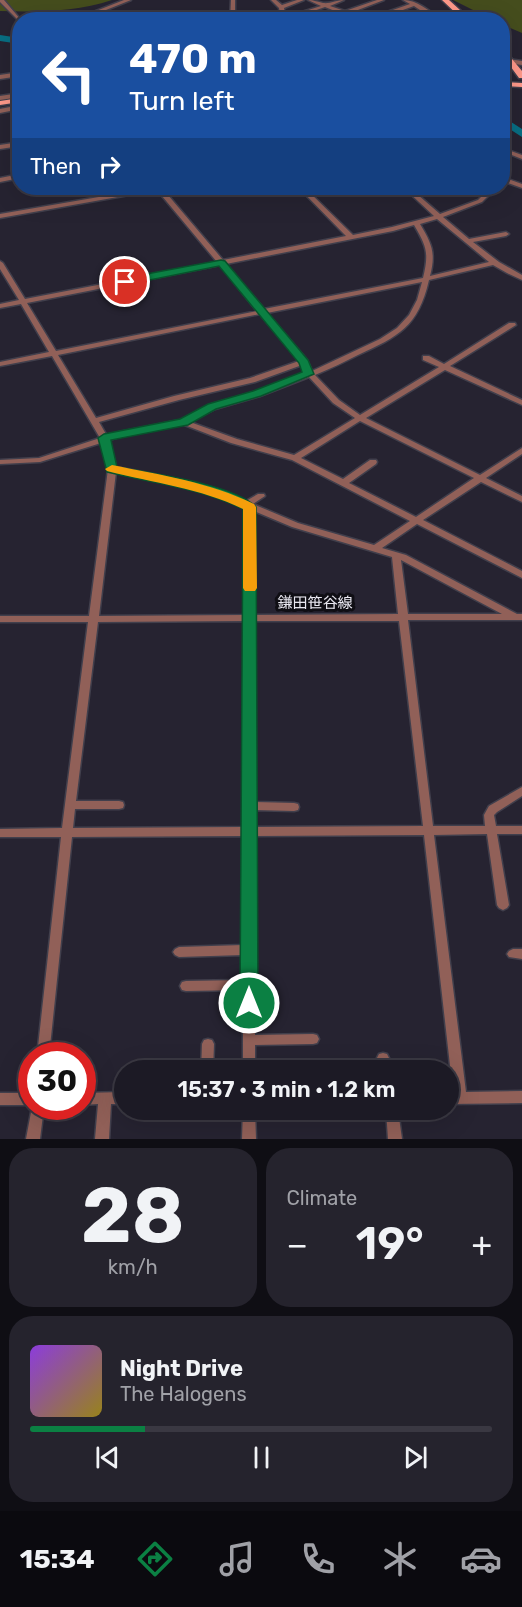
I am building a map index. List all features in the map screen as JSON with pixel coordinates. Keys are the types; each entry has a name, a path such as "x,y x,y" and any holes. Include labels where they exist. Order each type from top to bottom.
{"main road":[{"path":"445,0 459,12"},
{"path":"510,59 522,76"}],"street":[{"path":"1,0 12,12"},
{"path":"95,12 129,0"},
{"path":"273,0 280,7 281,12"},
{"path":"280,7 302,0"},
{"path":"310,0 342,12"},
{"path":"305,12 342,0"},
{"path":"348,12 382,0"},
{"path":"405,0 427,12"},
{"path":"391,12 415,4"},
{"path":"510,61 522,63"},
{"path":"0,216 119,195"},
{"path":"165,195 304,363 309,374 360,418 522,499"},
{"path":"309,195 351,237"},
{"path":"415,195 510,273 522,278"},
{"path":"0,306 393,229 440,216 483,199 486,195"},
{"path":"0,462 40,460 104,438 183,422 212,406 257,394 357,355 400,330 412,316 421,300 430,252 428,243 416,222"},
{"path":"470,241 506,234"},
{"path":"0,364 425,279 496,262"},
{"path":"0,263 104,438 112,469 67,834 45,1042"},
{"path":"295,458 512,325"},
{"path":"426,358 522,403"},
{"path":"94,421 252,380 304,363"},
{"path":"183,422 234,441 295,458 522,575"},
{"path":"376,548 522,450"},
{"path":"343,483 373,462"},
{"path":"112,469 186,483 220,493 296,525 396,555 432,570 520,619"},
{"path":"248,506 261,496"},
{"path":"248,506 249,1060"},
{"path":"396,555 428,830 450,1060"},
{"name":"鎌田笹谷線","path":"0,619 404,617 520,619"},
{"path":"503,905 489,820 491,811 522,791"},
{"path":"71,805 119,805"},
{"path":"249,806 294,807"},
{"path":"0,833 522,830"},
{"path":"179,952 249,950"},
{"path":"186,986 249,985"},
{"path":"249,1040 313,1039"},
{"path":"207,1060 208,1044"},
{"path":"459,1098 522,1097"},
{"path":"96,1098 114,1098"},
{"path":"102,1139 105,1098"},
{"path":"0,1099 18,1099"},
{"path":"33,1139 36,1120"},
{"path":"249,1120 249,1139"},
{"path":"393,1120 395,1139"}],"green space":[{"path":"0,0 112,0 71,9 0,11"},
{"path":"453,0 522,0 522,33 510,28 510,12 477,12"}],"waterway":[{"path":"0,38 12,40"},
{"path":"510,125 522,134"}],"slow traffic":[{"path":"112,469 186,483 225,495 250,507 250,588"}],"route":[{"path":"125,282 221,263 304,363 309,374 257,394 212,406 183,422 104,438 112,469 186,483 225,495 250,507 249,1003"}]}
